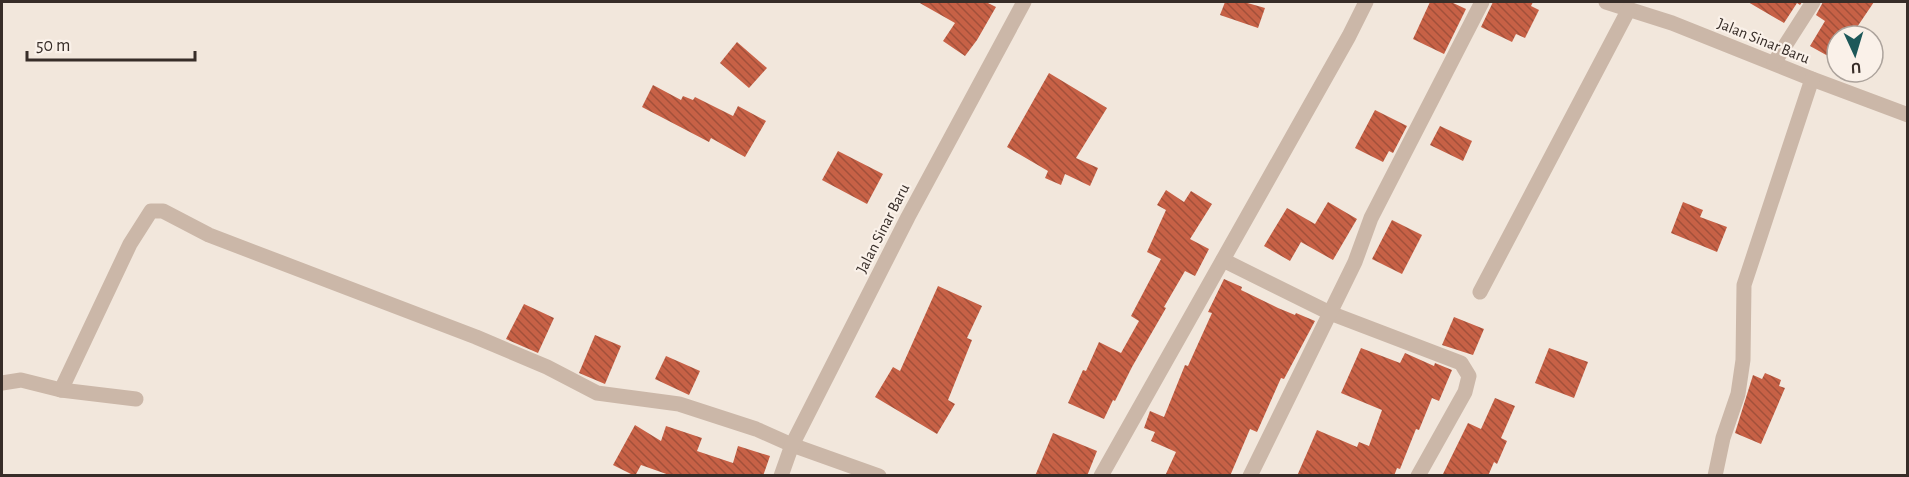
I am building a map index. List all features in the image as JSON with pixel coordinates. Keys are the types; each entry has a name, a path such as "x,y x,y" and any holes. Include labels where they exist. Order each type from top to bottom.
{"street":[{"name":"Jalan Sinar Baru","path":"781,476 792,445 908,217 1024,2"},
{"path":"1101,476 1366,2"},
{"path":"1250,476 1355,262 1371,218 1482,2"},
{"name":"Jalan Sinar Baru","path":"1606,2 1672,23 1908,115"},
{"path":"1774,63 1814,2"},
{"path":"1480,292 1629,9"},
{"path":"1715,476 1723,438 1738,394 1743,360 1744,285 1812,79"},
{"path":"62,390 129,244 151,211 163,211 209,236 476,337 547,367 597,393 680,404 756,429 792,445 879,476"},
{"path":"1223,260 1330,313 1461,363 1469,376 1465,392 1418,476"},
{"path":"2,383 21,380 62,390 136,399"}],"building":[{"path":"918,2 986,2 996,7 965,56 943,41 955,23"},
{"path":"1225,2 1244,2 1265,8 1258,28 1220,15"},
{"path":"1430,2 1451,2 1466,9 1444,54 1413,39"},
{"path":"1493,2 1533,2 1531,6 1539,10 1525,38 1516,34 1512,42 1481,27"},
{"path":"1748,2 1802,2 1800,5 1797,3 1784,23"},
{"path":"1823,2 1874,2 1859,24 1825,24 1825,54 1810,46 1825,21 1816,15"},
{"path":"737,42 767,68 749,88 720,63"},
{"path":"1049,73 1107,108 1076,158 1098,168 1090,186 1065,174 1061,185 1045,178 1048,171 1007,147"},
{"path":"653,85 681,100 683,96 693,100 695,97 733,116 738,106 766,121 745,157 711,138 709,142 642,107"},
{"path":"1375,110 1407,126 1393,153 1389,151 1383,162 1355,148"},
{"path":"1440,126 1472,141 1463,161 1430,145"},
{"path":"838,151 883,174 867,204 822,180"},
{"path":"1166,190 1184,202 1191,191 1212,204 1190,239 1209,249 1195,276 1185,271 1104,419 1068,403 1099,342 1121,353 1139,321 1131,316 1161,259 1147,252 1166,210 1157,205"},
{"path":"1328,202 1357,219 1333,260 1301,242 1290,261 1264,246 1287,208 1315,224"},
{"path":"1683,202 1703,210 1700,217 1727,227 1717,252 1671,233"},
{"path":"1392,220 1422,235 1402,274 1372,259"},
{"path":"1224,279 1278,308 1315,321 1284,379 1281,378 1257,432 1250,429 1230,476 1165,476 1176,452 1151,441 1155,432 1144,428 1150,411 1164,417 1185,365 1188,366 1212,313 1208,312"},
{"path":"938,286 982,306 967,338 972,340 948,400 955,404 937,434 875,397 893,367 900,371"},
{"path":"524,304 554,318 538,353 506,339"},
{"path":"1454,317 1484,329 1473,355 1442,345"},
{"path":"595,335 621,346 605,384 579,373"},
{"path":"1361,348 1400,363 1405,353 1434,366 1435,363 1452,370 1439,401 1432,398 1419,430 1416,429 1400,469 1397,468 1394,476 1297,476 1317,430 1357,447 1359,442 1369,446 1382,410 1341,393"},
{"path":"1549,348 1588,362 1574,398 1535,383"},
{"path":"666,356 700,371 689,395 655,379"},
{"path":"1765,373 1781,380 1779,386 1785,388 1761,444 1735,433 1753,375 1762,379"},
{"path":"1495,398 1515,406 1501,438 1507,441 1497,464 1494,462 1488,476 1442,476 1468,423 1481,429"},
{"path":"635,425 661,441 666,426 702,438 697,451 733,463 738,446 770,456 763,476 672,476 641,465 635,476 613,465"},
{"path":"1053,433 1097,451 1087,476 1035,476"}]}
